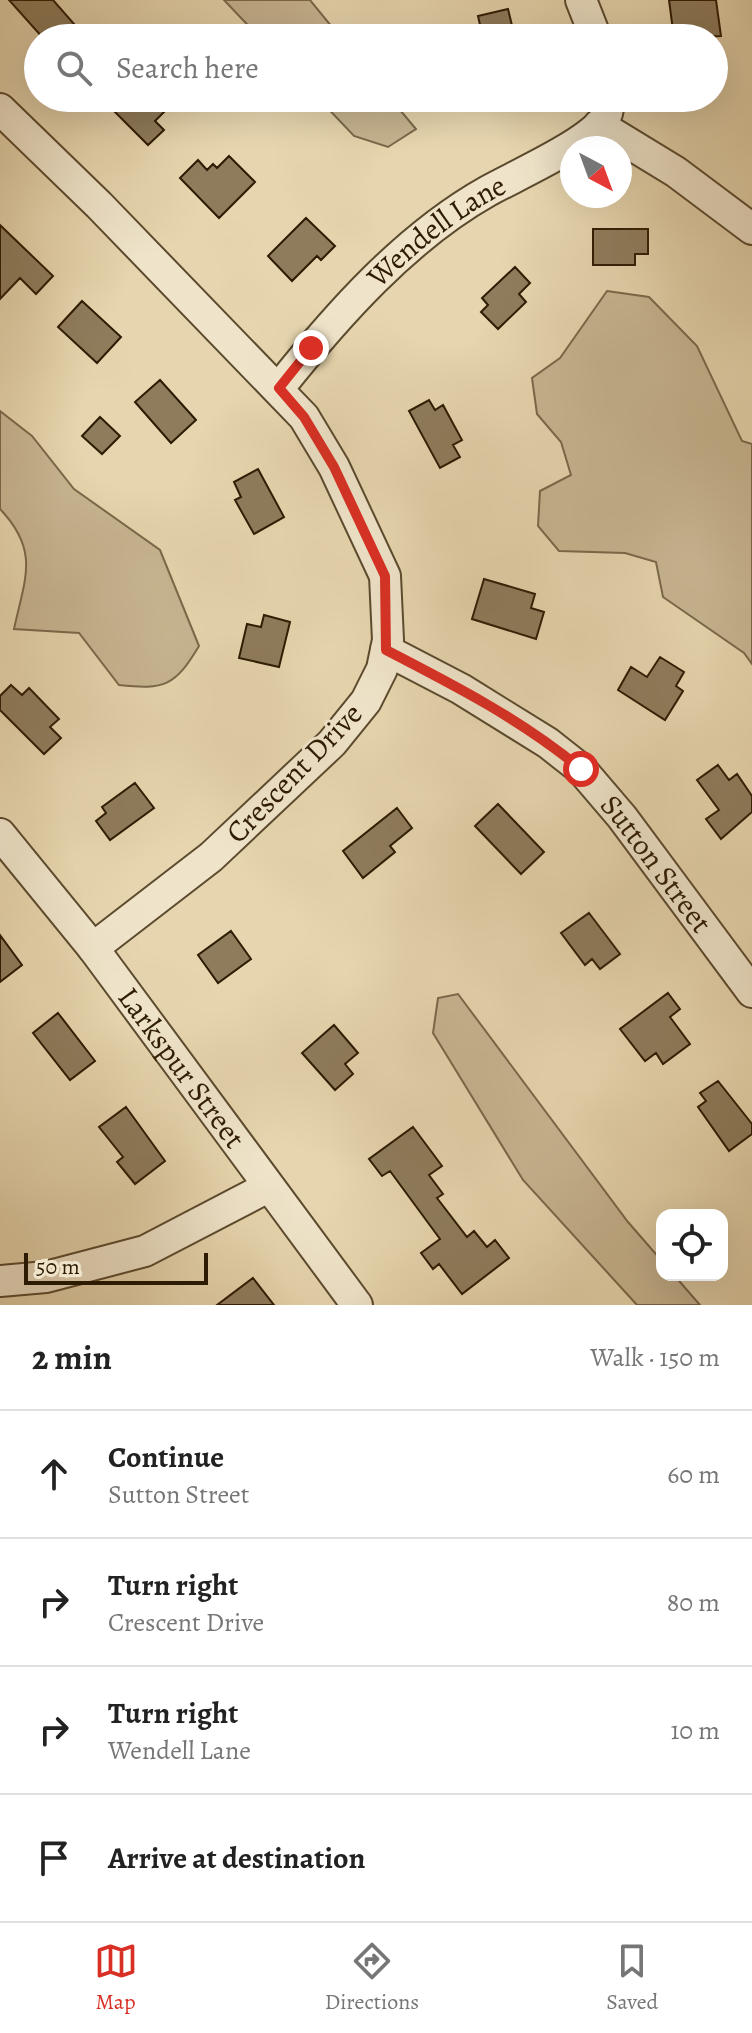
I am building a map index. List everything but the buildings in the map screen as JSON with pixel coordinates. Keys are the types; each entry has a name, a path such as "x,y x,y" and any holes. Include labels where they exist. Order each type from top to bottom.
{"street":[{"path":"581,0 590,24"},
{"name":"Crescent Drive","path":"0,109 279,388 304,417 334,467 385,576 386,650 382,669 366,701 332,743 211,857 93,948"},
{"name":"Wendell Lane","path":"279,388 333,325 388,269 435,228 477,198 587,135 603,112"},
{"path":"605,112 676,172 752,229"},
{"name":"Sutton Street","path":"386,650 473,696 548,743 581,769 622,817 752,992"},
{"name":"Larkspur Street","path":"0,834 93,948 357,1305"},
{"path":"0,1281 71,1272 145,1251 268,1187"}],"shaded area":[{"path":"224,0 310,0 330,24 247,24"},
{"path":"331,112 402,112 416,129 388,147 354,136"},
{"path":"607,291 649,297 697,346 742,441 752,444 752,664 744,653 663,597 656,562 625,553 559,551 538,526 540,491 571,475 561,442 537,414 532,378 560,358"},
{"path":"0,411 32,436 74,489 160,550 199,646 175,677 148,687 119,685 79,633 14,629 26,566 21,538 0,509"},
{"path":"458,994 628,1222 656,1254 656,1281 679,1281 700,1305 637,1305 523,1180 433,1033 438,998"}],"route":[{"path":"311,348 279,388 304,417 334,467 385,576 386,650 461,689 548,743 581,769"}]}
